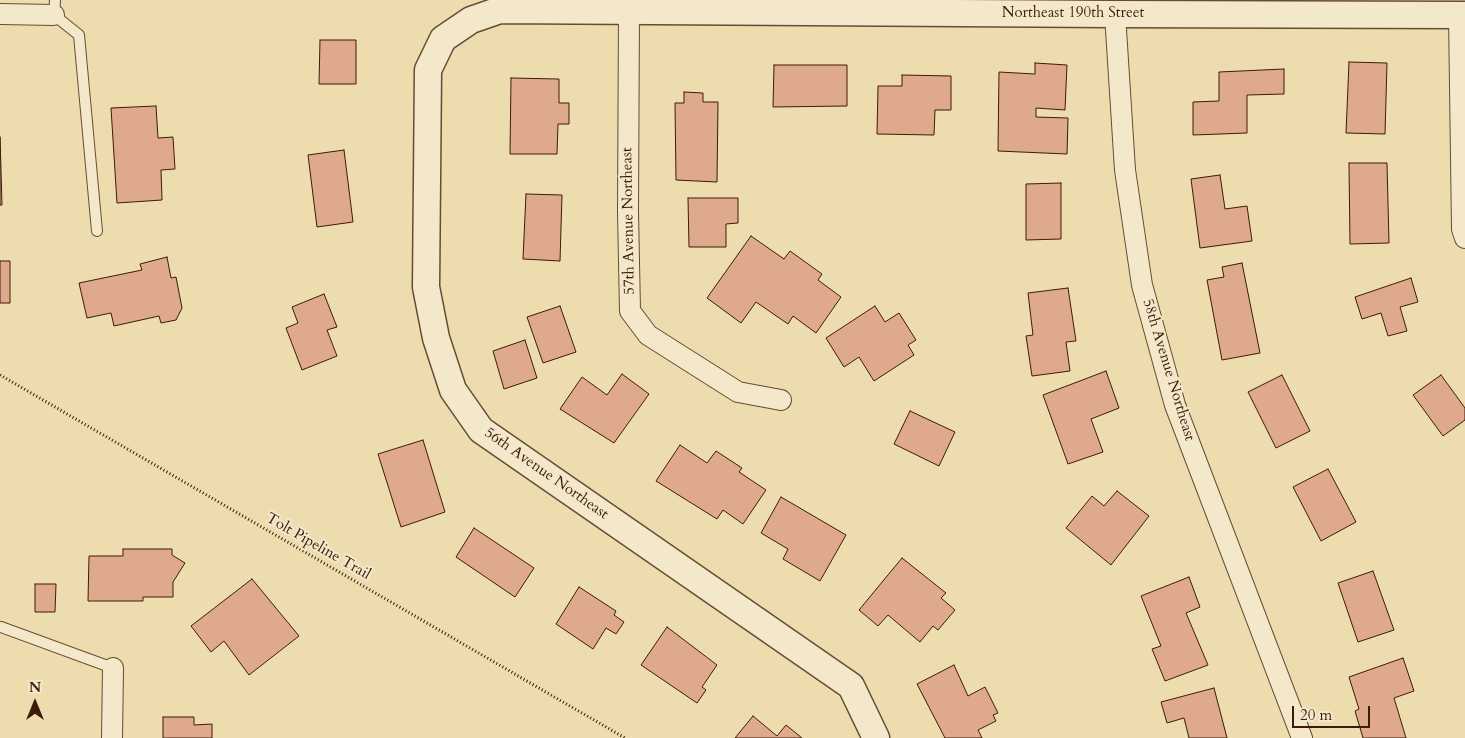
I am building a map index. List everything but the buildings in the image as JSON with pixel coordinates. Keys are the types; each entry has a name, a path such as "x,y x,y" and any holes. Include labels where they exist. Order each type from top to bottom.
{"street":[{"name":"Northeast 190th Street","path":"500,5 629,12 730,6 971,6 1112,12 1462,15"},
{"name":"56th Avenue Northeast","path":"500,5 471,20 443,39 428,70 426,287 436,338 454,390 482,430 851,686 876,738"},
{"path":"0,14 54,7"},
{"name":"57th Avenue Northeast","path":"629,12 628,212 630,311 648,335 738,392 781,400"},
{"name":"58th Avenue Northeast","path":"1112,12 1125,170 1142,285 1175,405 1302,738"},
{"path":"1462,15 1462,229 1465,238"},
{"path":"112,738 113,668"}],"lane":[{"path":"54,7 79,35 97,231"},
{"path":"1,627 113,668"}],"path":[{"name":"Tolt Pipeline Trail","path":"0,375 625,738"}]}
